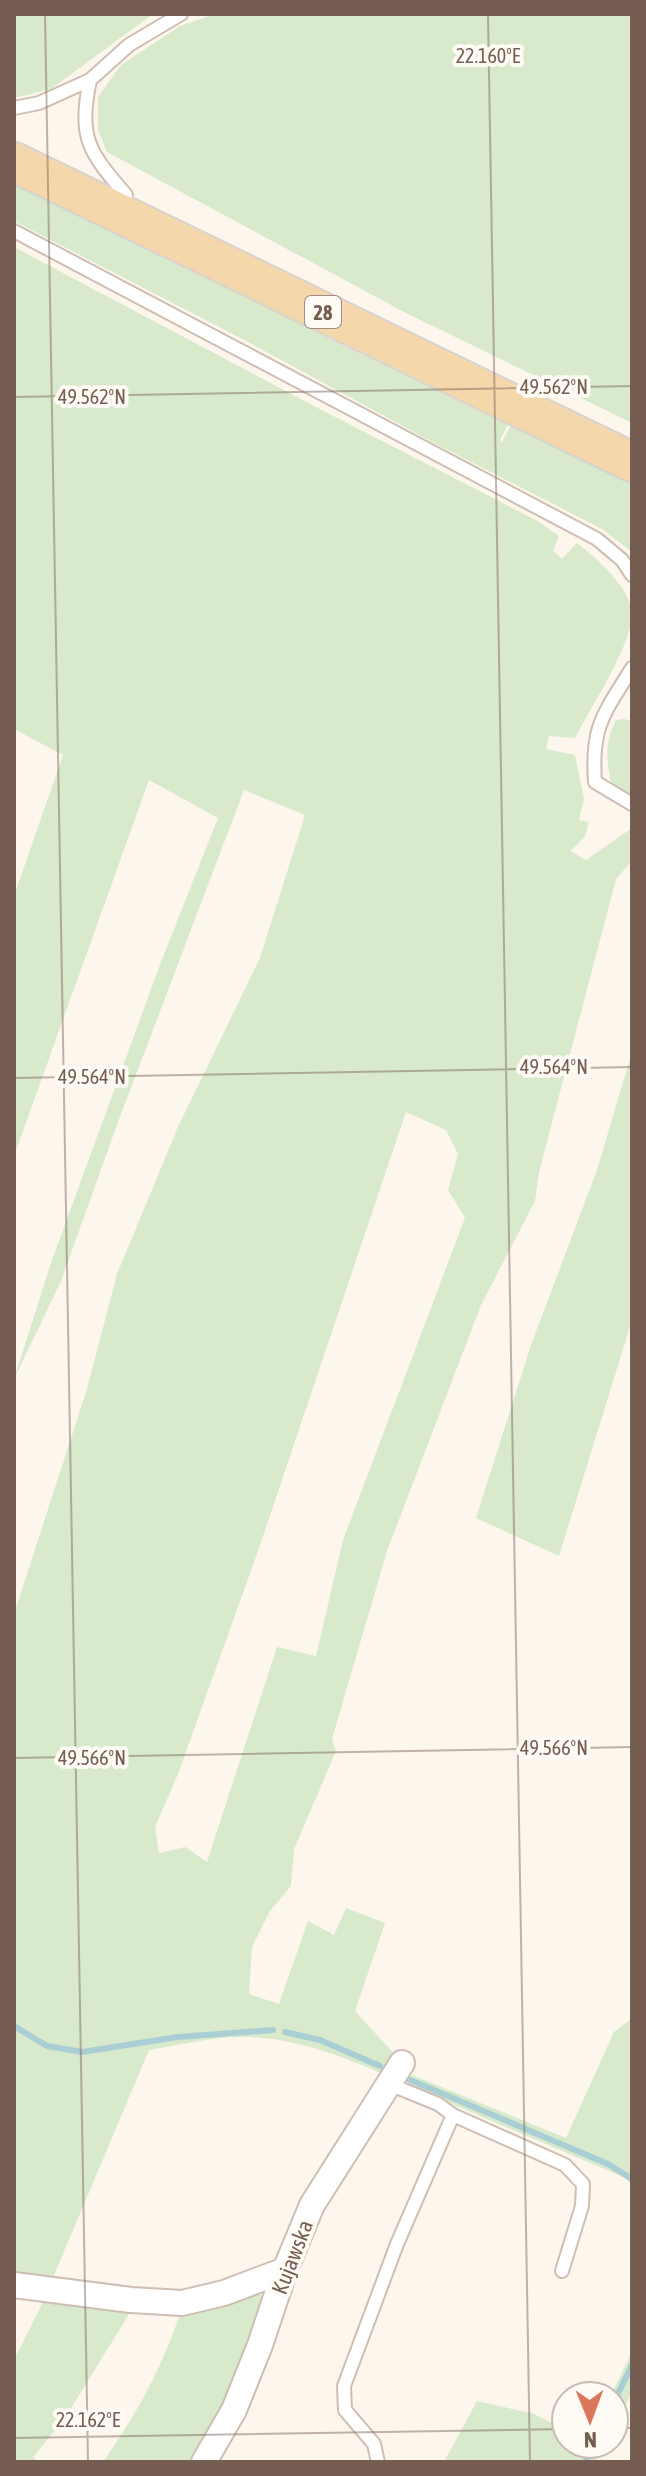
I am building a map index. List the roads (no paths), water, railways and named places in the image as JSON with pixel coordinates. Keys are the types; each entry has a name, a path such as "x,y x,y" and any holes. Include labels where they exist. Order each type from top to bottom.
{"main road":[{"name":"28","path":"14,141 632,439"},
{"name":"28","path":"14,162 632,462"}],"street":[{"name":"Kujawska","path":"204,2462 234,2410 312,2205 402,2063"},
{"path":"14,2285 131,2300 182,2303 224,2293 285,2270"}],"lane":[{"path":"14,108 46,101 90,80 129,45 181,14"},
{"path":"90,80 85,118 90,149 126,195"},
{"path":"14,231 597,539 622,560 632,575"},
{"path":"632,668 597,726 593,752 595,782 632,804"},
{"path":"389,2084 565,2165 583,2184 582,2206 562,2271"},
{"path":"378,2462 374,2444 345,2410 344,2386 397,2244 453,2115"}],"waterway":[{"path":"14,2026 47,2046 82,2052 178,2037 273,2030"},
{"path":"285,2032 320,2040 380,2066"},
{"path":"408,2079 608,2164 632,2179"},
{"path":"625,2380 632,2365"}]}
